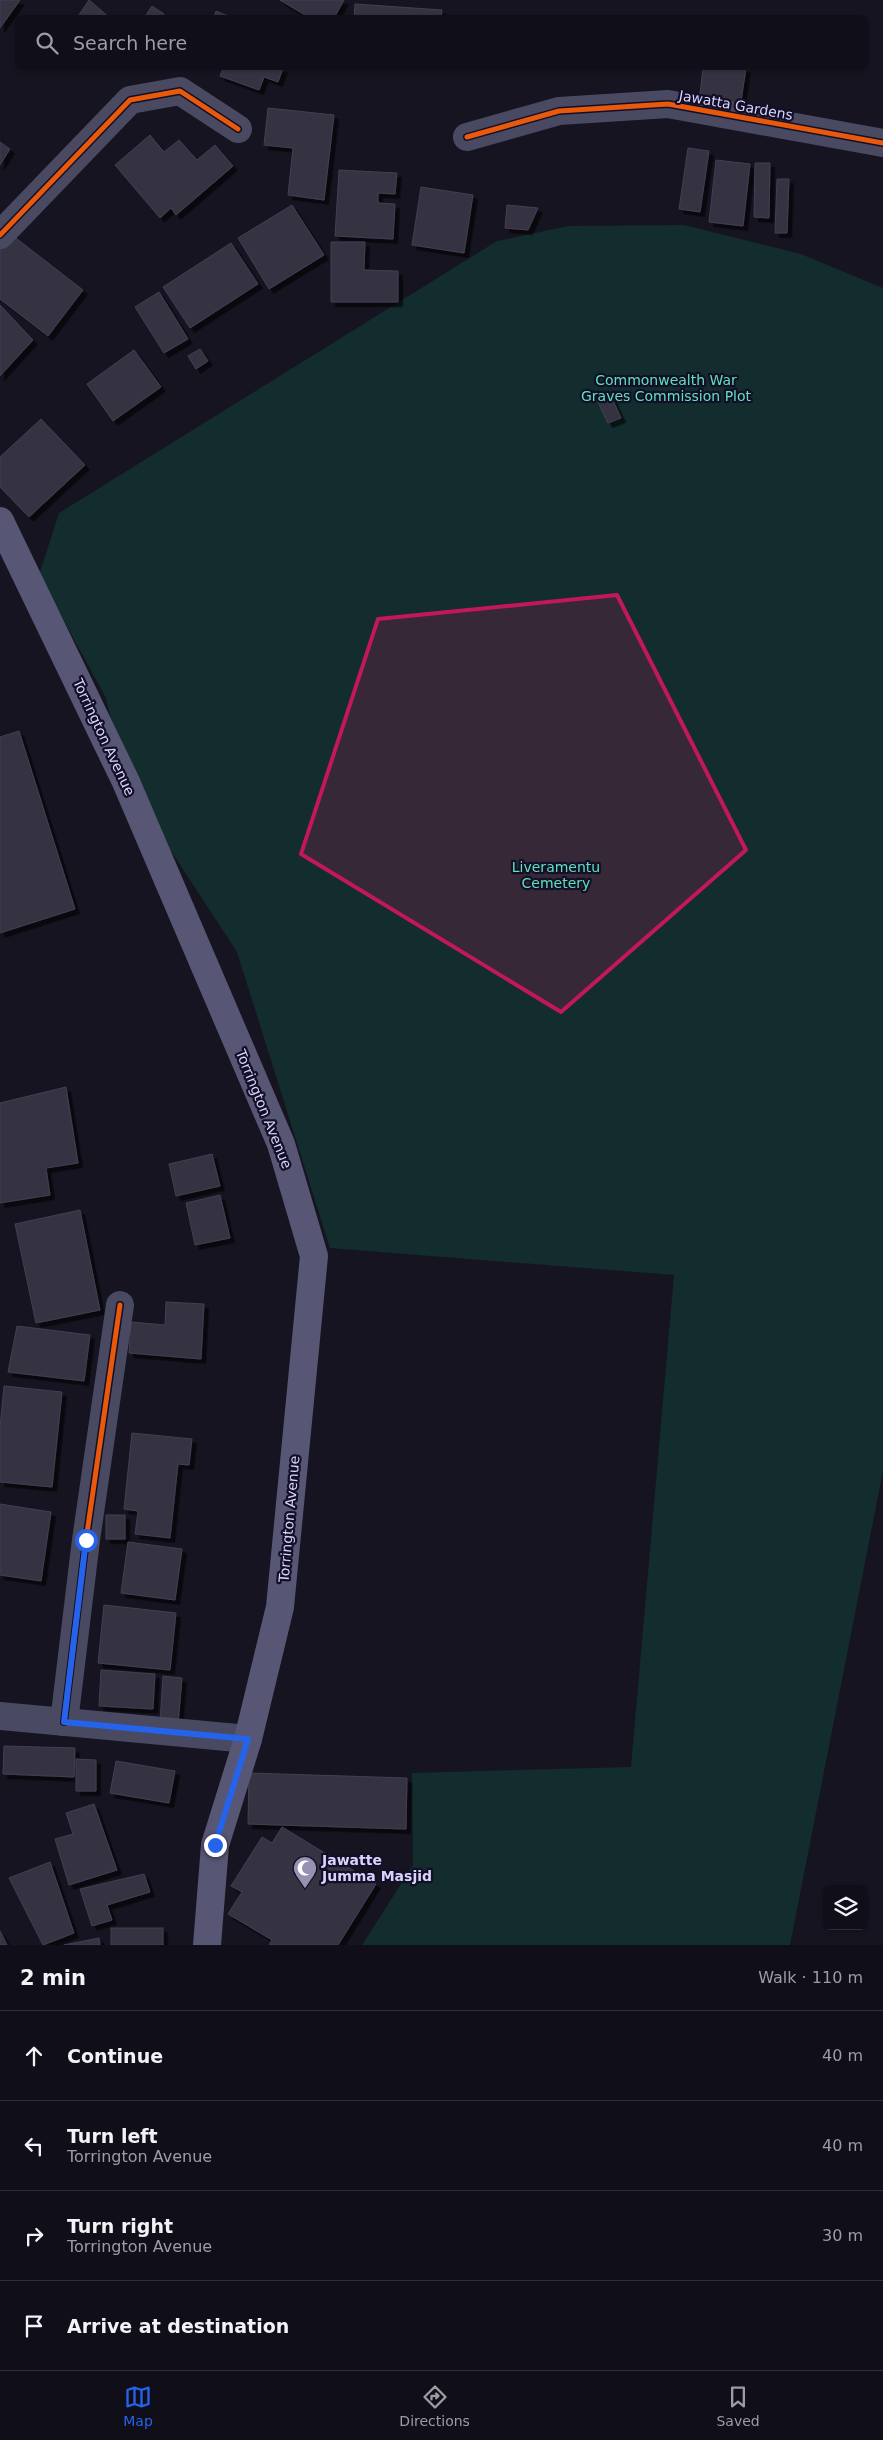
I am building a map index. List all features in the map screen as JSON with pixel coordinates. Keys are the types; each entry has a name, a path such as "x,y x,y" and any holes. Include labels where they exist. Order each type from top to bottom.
{"main road":[{"name":"Torrington Avenue","path":"0,522 126,782 281,1144 314,1256 280,1607 248,1739 215,1845 207,1945"}],"street":[{"path":"0,235 130,100 180,91 238,128"},
{"name":"Jawatta Gardens","path":"467,137 559,111 668,104 883,144"},
{"path":"64,1722 86,1540 120,1305"},
{"path":"0,1716 248,1739"}],"highlighted area":[{"path":"617,595 746,850 561,1012 301,854 378,619"}],"green space":[{"name":"Liveramentu Cemetery","path":"684,225 801,254 883,288 883,1471 790,1945 362,1945 413,1865 412,1773 631,1767 674,1275 330,1248 237,952 126,782 106,698 39,575 59,513 497,241 568,226"}],"building":[{"path":"0,0 20,0 0,28"},
{"path":"89,0 106,15 79,15"},
{"path":"280,0 344,0 336,15 305,15"},
{"path":"355,4 442,10 441,15 354,15"},
{"path":"152,6 164,14 164,15 146,15"},
{"path":"216,11 226,15 215,15"},
{"path":"222,70 282,70 278,82 264,77 259,90 220,76"},
{"path":"703,70 746,70 740,108 699,103"},
{"path":"268,108 334,115 324,200 288,195 293,148 264,145"},
{"path":"150,135 164,152 179,140 197,160 215,145 233,166 176,215 171,208 160,218 115,165"},
{"path":"0,142 10,149 0,165"},
{"path":"688,148 709,151 700,212 679,209"},
{"path":"716,160 750,164 743,226 709,222"},
{"path":"755,163 770,163 769,218 754,217"},
{"path":"339,170 397,173 395,194 378,193 378,203 395,204 393,239 335,236"},
{"path":"777,179 789,179 787,233 775,233"},
{"path":"421,187 473,195 464,253 412,245"},
{"path":"292,205 324,255 269,289 238,238"},
{"path":"507,205 538,208 528,230 505,228"},
{"path":"8,232 83,290 48,336 0,299 0,243"},
{"path":"331,242 365,242 364,270 398,271 398,302 331,302"},
{"path":"231,243 258,284 190,328 163,287"},
{"path":"159,292 188,339 164,353 135,307"},
{"path":"0,305 33,340 0,376"},
{"path":"200,349 208,361 196,369 188,356"},
{"path":"134,350 161,387 113,421 87,384"},
{"path":"610,394 621,418 608,423 597,400"},
{"path":"41,419 85,465 29,517 0,487 0,457"},
{"path":"19,731 75,909 0,933 0,737"},
{"path":"66,1087 78,1163 46,1168 50,1195 0,1203 0,1103"},
{"path":"212,1154 220,1186 176,1196 169,1164"},
{"path":"220,1195 230,1238 195,1245 186,1203"},
{"path":"80,1210 100,1310 36,1323 15,1224"},
{"path":"166,1302 204,1304 201,1359 129,1353 131,1322 165,1325"},
{"path":"17,1326 90,1335 84,1381 8,1372"},
{"path":"4,1386 62,1392 52,1487 0,1482 0,1427"},
{"path":"132,1433 192,1439 189,1465 178,1464 170,1538 135,1534 138,1511 124,1509"},
{"path":"0,1504 51,1512 41,1581 0,1575"},
{"path":"106,1515 125,1515 125,1539 106,1539"},
{"path":"128,1542 182,1549 175,1600 121,1593"},
{"path":"104,1605 176,1613 170,1670 98,1663"},
{"path":"101,1670 155,1674 153,1709 99,1706"},
{"path":"163,1676 182,1678 178,1724 160,1722"},
{"path":"4,1746 75,1748 74,1777 3,1774"},
{"path":"76,1759 96,1760 96,1791 76,1791"},
{"path":"116,1761 175,1771 169,1803 110,1793"},
{"path":"249,1773 407,1778 406,1829 248,1824"},
{"path":"94,1804 117,1870 69,1885 55,1839 73,1834 66,1813"},
{"name":"Jawatte Jumma Masjid","path":"282,1827 376,1884 338,1945 269,1945 272,1940 228,1914 242,1892 231,1886 262,1837 272,1843"},
{"path":"50,1862 74,1933 43,1945 9,1878"},
{"path":"144,1874 150,1892 107,1905 112,1920 92,1926 80,1889"},
{"path":"111,1928 163,1928 163,1945 111,1945"},
{"path":"0,1931 7,1945 0,1945"},
{"path":"99,1938 100,1945 64,1945"}],"cycle path":[{"path":"0,235 130,100 180,91 238,129"},
{"path":"467,137 559,111 668,104 883,143"},
{"path":"64,1722 86,1540 120,1305"}],"place":[{"name":"Jawatte Jumma Masjid","path":"305,1889"}],"route":[{"path":"86,1540 64,1722 248,1739 215,1845"}],"park label":[{"name":"Commonwealth War Graves Commission Plot","path":"666,388"}]}
